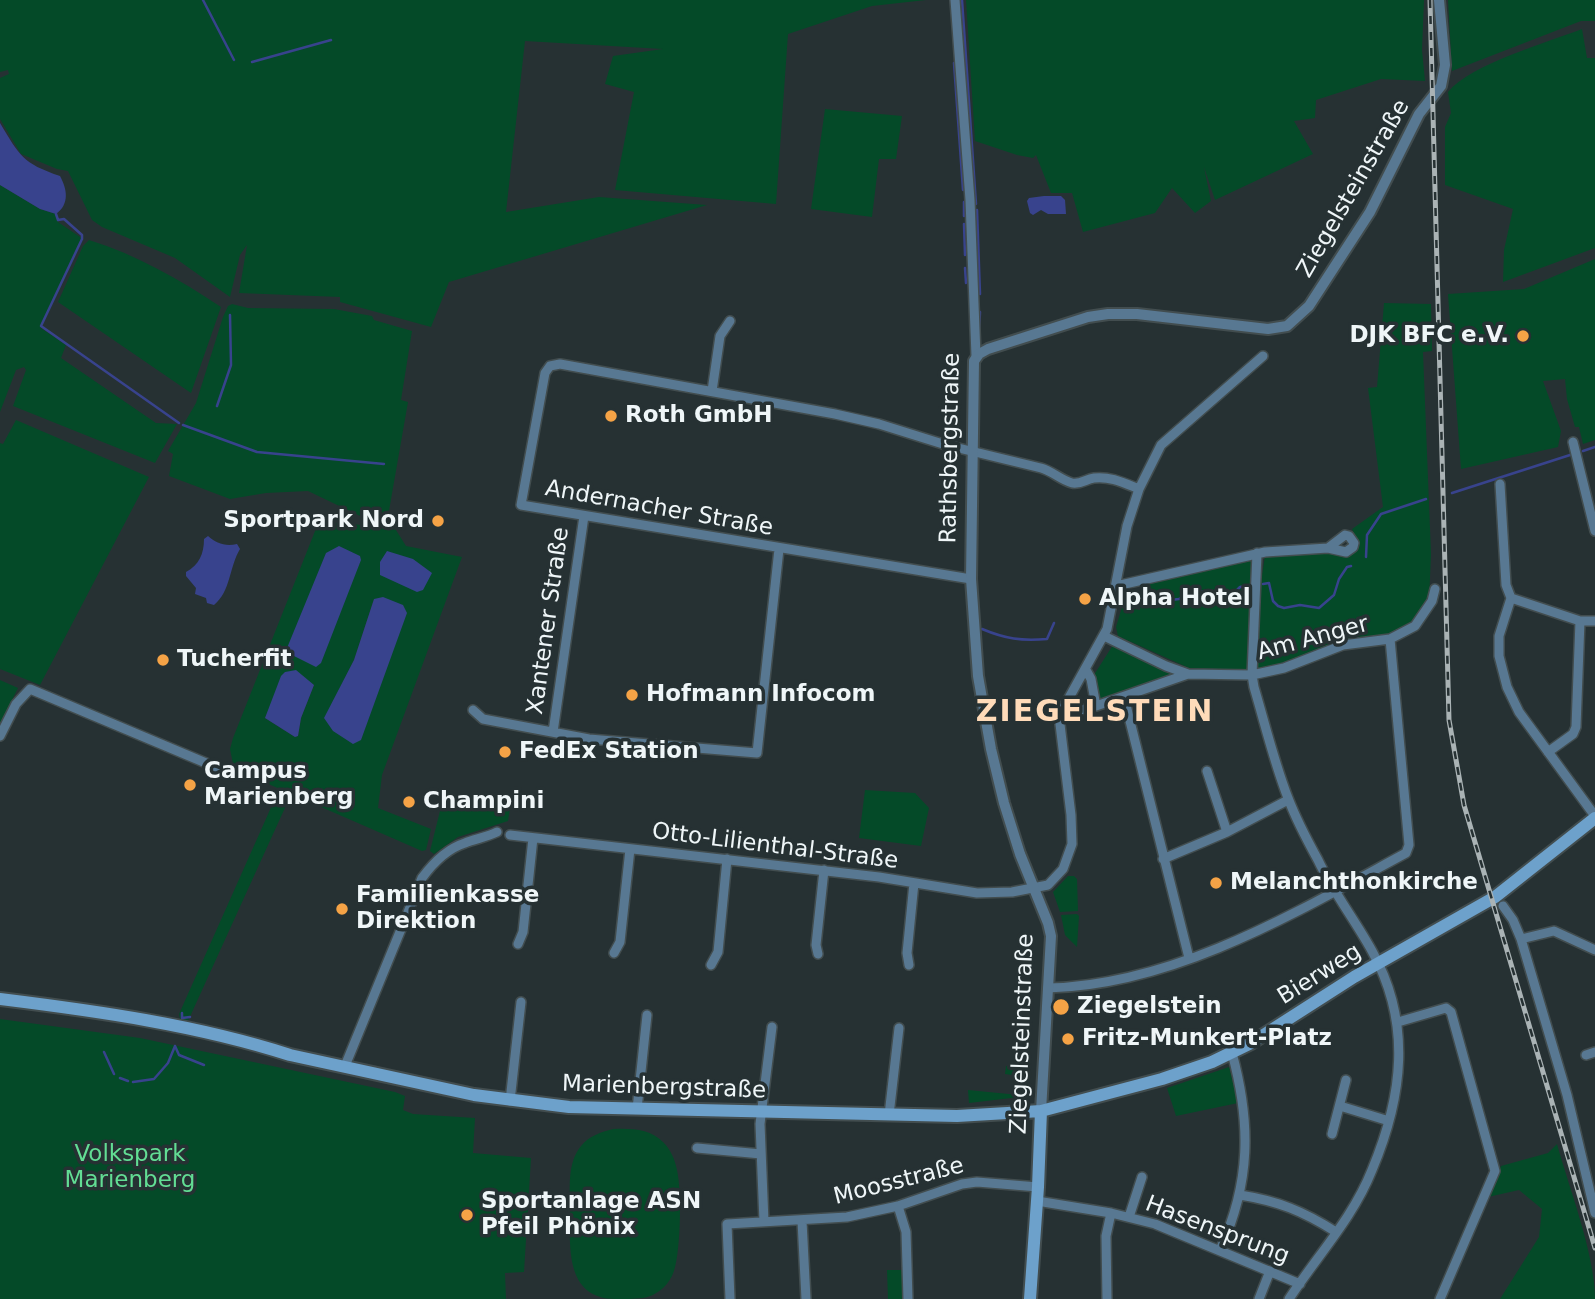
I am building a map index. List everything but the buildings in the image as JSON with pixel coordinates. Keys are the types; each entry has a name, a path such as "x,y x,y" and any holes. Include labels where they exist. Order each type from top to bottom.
{"main road":[{"name":"Bierweg","path":"1041,1111 1148,1083 1232,1053 1278,1027 1377,963 1495,897 1595,817"},
{"name":"Marienbergstraße","path":"0,999 510,1101 586,1108 889,1115 984,1116 1041,1111"},
{"name":"Marienbergstraße","path":"0,1006 70,1011"},
{"name":"Ziegelsteinstraße","path":"1030,1299 1041,1111"}],"street":[{"name":"Rathsbergstraße","path":"955,0 970,211 976,356 973,369 971,579 978,676 990,749 1008,816 1035,889"},
{"name":"Ziegelsteinstraße","path":"976,356 995,346 1088,317 1108,314 1137,314 1268,329 1283,327 1297,319 1316,296 1370,212 1419,114 1444,77 1445,59 1439,0"},
{"path":"712,391 720,336 730,321"},
{"path":"1035,889 1048,885 1058,877 1072,844 1059,716 1104,636 1126,526 1152,458 1170,435 1250,370 1263,356"},
{"name":"Andernacher Straße","path":"971,579 521,505 545,373 550,366 560,364 858,419 1041,468 1076,484 1098,477 1139,489"},
{"path":"1573,442 1595,531"},
{"path":"1500,484 1506,585 1511,598 1499,636 1499,656 1507,687 1519,712 1595,817"},
{"name":"Xantener Straße","path":"553,732 584,516"},
{"path":"1116,586 1257,553 1328,548"},
{"path":"473,710 483,719 602,740 757,753 779,549"},
{"path":"1257,553 1252,675 1288,800 1334,892 1377,963 1398,1022 1399,1066 1389,1121 1373,1170 1336,1232 1289,1299"},
{"name":"Am Anger","path":"1059,716 1097,706 1188,674 1252,675 1284,668 1343,645 1390,639 1415,626 1433,601 1435,589"},
{"path":"1511,598 1580,621 1595,621"},
{"path":"1548,752 1573,734 1576,727 1580,621"},
{"path":"1104,636 1188,674"},
{"path":"1048,988 1125,979 1189,958 1281,919 1406,853 1409,845 1390,639"},
{"path":"1086,670 1091,679 1097,706"},
{"path":"0,736 16,704 30,688 225,771"},
{"path":"1124,697 1189,958"},
{"path":"1207,771 1227,832"},
{"path":"1163,859 1227,832 1288,800"},
{"path":"345,1066 422,878 434,862 449,850 497,832"},
{"name":"Otto-Lilienthal-Straße","path":"510,835 824,870 977,893 1035,889"},
{"path":"518,944 523,932 533,838"},
{"path":"614,954 620,942 630,849"},
{"path":"711,965 718,952 727,859"},
{"path":"818,954 816,945 824,870"},
{"path":"909,965 907,953 915,883"},
{"name":"Ziegelsteinstraße","path":"1035,889 1050,931 1041,1111"},
{"path":"1503,906 1513,919 1521,939 1569,1104 1595,1213"},
{"path":"1521,939 1555,931 1595,950"},
{"path":"510,1101 521,1002"},
{"path":"1398,1022 1446,1008 1451,1012 1495,1171 1440,1299"},
{"path":"637,1109 647,1015"},
{"path":"764,1222 761,1112 772,1027"},
{"path":"889,1115 899,1028"},
{"path":"1220,1250 1240,1195 1245,1157 1245,1113 1232,1053"},
{"path":"1332,1134 1346,1080"},
{"path":"1340,1106 1389,1121"},
{"path":"697,1148 761,1154"},
{"path":"1129,1217 1142,1177"},
{"name":"Moosstraße","path":"730,1299 727,1224 847,1217 898,1206 962,1184 977,1182 1038,1187"},
{"path":"1240,1195 1276,1201 1310,1215 1336,1232"},
{"name":"Hasensprung","path":"1037,1201 1111,1213 1182,1233 1300,1284"},
{"path":"898,1206 906,1232 908,1299"},
{"path":"1107,1299 1106,1236 1111,1213"},
{"path":"802,1221 806,1299"},
{"path":"1259,1299 1270,1271"}],"green space":[{"path":"0,0 926,0 872,6 788,34 776,204 615,190 634,92 605,84 613,56 663,49 525,41 506,212 599,197 707,205 449,282 431,327 340,302 340,297 239,293 247,245 240,255 230,297 175,258 102,227 92,220 68,171 21,154 0,119 0,78 9,74 8,70 0,72"},
{"path":"966,0 1424,0 1422,50 1425,81 1381,79 1316,100 1315,118 1294,121 1313,154 1215,200 1204,167 1211,201 1195,213 1172,188 1155,213 1083,232 1072,193 1051,193 1036,155 1033,158 1017,155 975,141"},
{"path":"1448,0 1595,0 1595,21 1581,21 1452,71"},
{"path":"1582,29 1587,58 1595,58 1595,248 1503,282 1504,250 1513,209 1445,185 1445,127 1451,113 1448,92 1459,82 1491,63"},
{"path":"825,109 902,116 896,159 879,159 872,217 811,209"},
{"path":"0,185 40,209 56,214 58,222 83,239 41,328 66,345 61,358 156,423 177,424 155,463 13,406 26,370 24,367 16,370 0,412"},
{"path":"89,240 157,269 221,307 191,393 58,302 83,246"},
{"name":"DJK BFC e.V.","path":"1595,259 1595,440 1583,444 1567,399 1565,379 1543,381 1561,431 1558,447 1461,469 1448,294 1524,289"},
{"path":"1384,303 1431,304 1432,351 1423,352 1431,554 1429,601 1412,626 1390,636 1258,671 1255,669 1260,588 1265,556 1330,553 1346,555 1357,551 1358,541 1352,529 1383,507 1368,388 1377,387"},
{"path":"232,304 248,308 334,309 372,316 374,320 412,331 401,400 408,402 386,528 396,530 406,546 462,557 382,775 378,808 431,829 426,850 422,851 234,769 230,749 233,738 319,521 383,527 308,491 266,493 230,499 169,476 173,454 168,451 196,403 228,306","holes":["374,599 361,739 325,718 354,660","285,672 314,685 301,718 298,736 295,737 265,718"]},
{"path":"16,420 149,477 40,685 0,669 0,443 3,444"},
{"path":"1251,561 1250,667 1247,670 1189,668 1118,636 1116,627 1122,607 1140,610 1141,599 1146,598 1148,582"},
{"path":"1113,645 1177,674 1098,701 1092,678"},
{"path":"0,680 18,688 0,724"},
{"path":"865,790 915,793 929,808 921,846 859,838"},
{"path":"277,794 289,799 188,1021 180,1019 179,1014"},
{"path":"444,795 475,801 511,802 508,821 458,837 434,854 430,851"},
{"path":"1068,876 1077,879 1078,911 1060,912 1053,892"},
{"path":"1077,914 1077,947 1065,935 1061,915"},
{"name":"Volkspark Marienberg","path":"0,1019 140,1038 395,1092 405,1096 403,1110 413,1114 475,1118 473,1153 531,1158 524,1272 505,1273 506,1299 0,1299"},
{"path":"1006,1066 1025,1068 1028,1096 969,1103 968,1090 1019,1095 1020,1076 1005,1074"},
{"path":"1229,1067 1238,1103 1176,1116 1167,1088"},
{"path":"613,1129 640,1130 653,1134 666,1145 677,1170 680,1224 675,1267 670,1280 663,1288 643,1298 599,1297 587,1290 579,1280 571,1253 570,1184 573,1160 588,1140"},
{"path":"1557,1144 1591,1262 1595,1299 1500,1299 1539,1237 1542,1209 1519,1190 1488,1197 1501,1166 1548,1153"},
{"path":"887,1270 902,1270 903,1299 888,1299"}],"water":[{"path":"0,123 23,157 37,167 60,176 66,196 64,206 56,214 40,209 0,185"},
{"path":"1061,196 1065,200 1066,214 1048,214 1041,210 1033,215 1030,213 1027,201 1029,198"},
{"path":"208,536 221,544 237,544 240,549 224,593 214,605 195,594 196,588 186,576 186,572 200,558 204,539"},
{"path":"339,546 360,556 361,560 321,663 316,667 290,654 287,648 326,553"},
{"path":"387,551 413,559 432,573 423,590 417,592 380,575 380,562"},
{"path":"383,597 403,605 407,613 361,740 353,744 333,731 324,718 354,660 374,599"},
{"path":"296,670 314,685 301,718 298,736 295,737 265,718 281,676 285,672"}],"waterway":[{"path":"203,0 234,60"},
{"path":"962,0 976,204"},
{"path":"252,62 331,40"},
{"path":"954,63 963,190"},
{"path":"964,202 964,216"},
{"path":"977,210 980,294"},
{"path":"56,214 58,220 64,219 82,235 82,239 41,326 179,423"},
{"path":"964,224 965,255"},
{"path":"965,268 966,283"},
{"path":"979,333 980,312"},
{"path":"217,406 231,365 230,315"},
{"path":"183,425 257,452 384,464"},
{"path":"1583,451 1595,447"},
{"path":"1452,493 1570,455"},
{"path":"1366,557 1367,535 1381,514 1426,499"},
{"path":"1263,584 1269,583 1273,601 1278,606 1319,608 1334,595 1339,579 1347,567 1351,566"},
{"path":"1154,602 1179,599 1195,592 1227,594 1240,587 1252,585"},
{"path":"982,629 1014,639 1047,639 1054,623"},
{"path":"182,1013 182,1018 190,1017"},
{"path":"175,1046 179,1055 204,1065"},
{"path":"133,1082 154,1079 168,1063 175,1046"},
{"path":"104,1052 114,1074"},
{"path":"120,1078 128,1081"}],"railway":[{"path":"1430,0 1449,720 1464,805 1595,1248"}],"place":[{"name":"DJK BFC e.V.","path":"1523,336"},
{"name":"Roth GmbH","path":"611,416"},
{"name":"Sportpark Nord","path":"438,521"},
{"name":"Alpha Hotel","path":"1085,599"},
{"name":"Tucherfit","path":"163,660"},
{"name":"Hofmann Infocom","path":"632,695"},
{"name":"FedEx Station","path":"505,752"},
{"name":"Campus Marienberg","path":"190,785"},
{"name":"Champini","path":"409,802"},
{"name":"Melanchthonkirche","path":"1216,883"},
{"name":"Familienkasse Direktion","path":"342,909"},
{"name":"Ziegelstein","path":"1061,1007"},
{"name":"Fritz-Munkert-Platz","path":"1068,1039"},
{"name":"Sportanlage ASN Pfeil Phönix","path":"467,1215"}],"district":[{"name":"ZIEGELSTEIN","path":"1095,713"}]}
